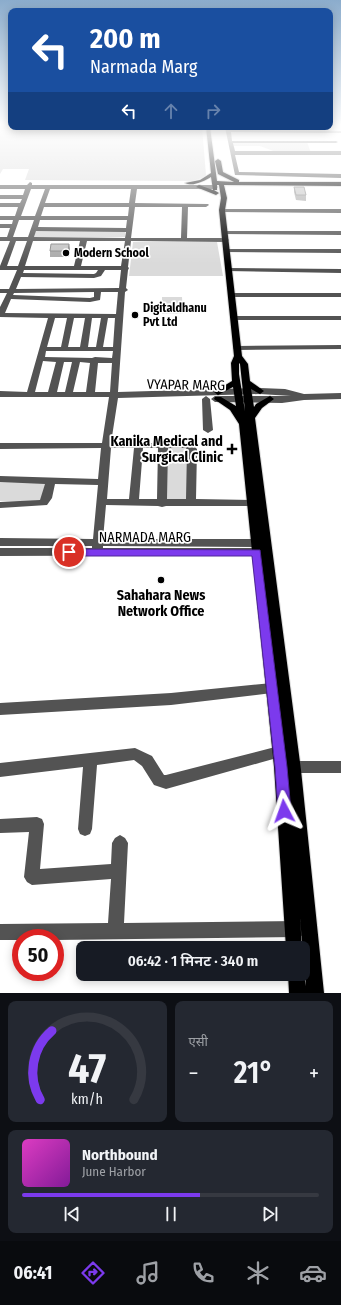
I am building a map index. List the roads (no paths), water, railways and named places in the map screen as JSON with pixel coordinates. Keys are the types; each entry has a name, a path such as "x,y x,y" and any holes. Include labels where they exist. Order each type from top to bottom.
{"main road":[{"path":"220,171 220,174 248,184"},
{"path":"188,183 201,181 214,174 222,210 235,318 237,352 235,363 237,382 243,395 247,421 287,767 301,930 315,993"},
{"path":"218,187 248,184 341,184"},
{"path":"200,187 341,188"},
{"path":"218,187 223,195 222,210"},
{"path":"223,195 240,187"},
{"path":"237,352 244,364 246,382 243,395"},
{"path":"237,382 218,396 247,421"},
{"path":"246,382 260,392"},
{"path":"270,399 259,406 247,421 252,503 261,548 272,688 279,752 287,767"},
{"path":"297,941 301,930"},
{"path":"297,981 298,993"}],"street":[{"path":"235,171 239,175 341,176"},
{"path":"0,184 188,183 218,187"},
{"path":"29,185 14,226 12,239 1,270 20,273 94,276 99,275 103,268"},
{"path":"0,187 29,185 48,187 200,187"},
{"path":"48,187 20,273 10,294 2,306 0,315 119,316"},
{"path":"98,547 106,446 119,395 117,349 119,316 124,290 134,187"},
{"path":"0,197 25,197"},
{"path":"0,205 22,205"},
{"path":"42,205 206,205"},
{"path":"184,240 185,205"},
{"path":"222,210 341,211"},
{"path":"0,218 131,218"},
{"path":"0,226 14,226"},
{"path":"34,229 130,230"},
{"path":"0,239 184,240 225,236 341,233"},
{"path":"77,268 84,239"},
{"path":"227,251 341,251"},
{"path":"20,273 77,268 126,268"},
{"path":"229,270 341,270"},
{"path":"0,291 10,294 90,300 97,298 98,290 124,290"},
{"path":"0,297 10,294"},
{"path":"232,295 341,295"},
{"path":"30,395 52,315"},
{"path":"64,349 71,315"},
{"path":"84,348 89,315"},
{"path":"99,348 105,316"},
{"path":"235,318 341,318"},
{"path":"237,352 341,347"},
{"path":"42,349 117,349"},
{"path":"40,359 117,361"},
{"path":"68,395 77,359"},
{"path":"52,395 60,360"},
{"path":"90,395 95,360"},
{"path":"243,395 260,392 285,392 304,397"},
{"name":"VYAPAR MARG","path":"0,394 243,395"},
{"name":"VYAPAR MARG","path":"119,395 133,398 206,399 218,396"},
{"path":"243,395 288,400 304,397 341,396"},
{"path":"206,399 208,430"},
{"path":"0,446 188,445 192,449 191,502"},
{"path":"134,503 139,446"},
{"path":"162,504 163,446"},
{"path":"0,478 103,482"},
{"path":"0,505 43,503 47,498 51,480"},
{"path":"101,502 162,504 191,502 252,503"},
{"name":"NARMADA MARG","path":"0,542 98,547 261,548"},
{"name":"NARMADA MARG","path":"0,552 98,547"},
{"path":"0,709 171,698 272,688"},
{"path":"0,770 135,754 147,761 159,780 166,782 279,752"},
{"path":"84,829 90,760"},
{"path":"287,767 341,767"},
{"path":"0,826 37,824 32,877 118,871"},
{"path":"116,931 120,843"},
{"path":"0,932 301,930"}],"place":[{"name":"Modern School","path":"66,253"},
{"name":"Digitaldhanu Pvt Ltd","path":"135,315"},
{"name":"Kanika Medical and Surgical Clinic","path":"232,449"},
{"name":"Sahahara News Network Office","path":"161,580"}]}
